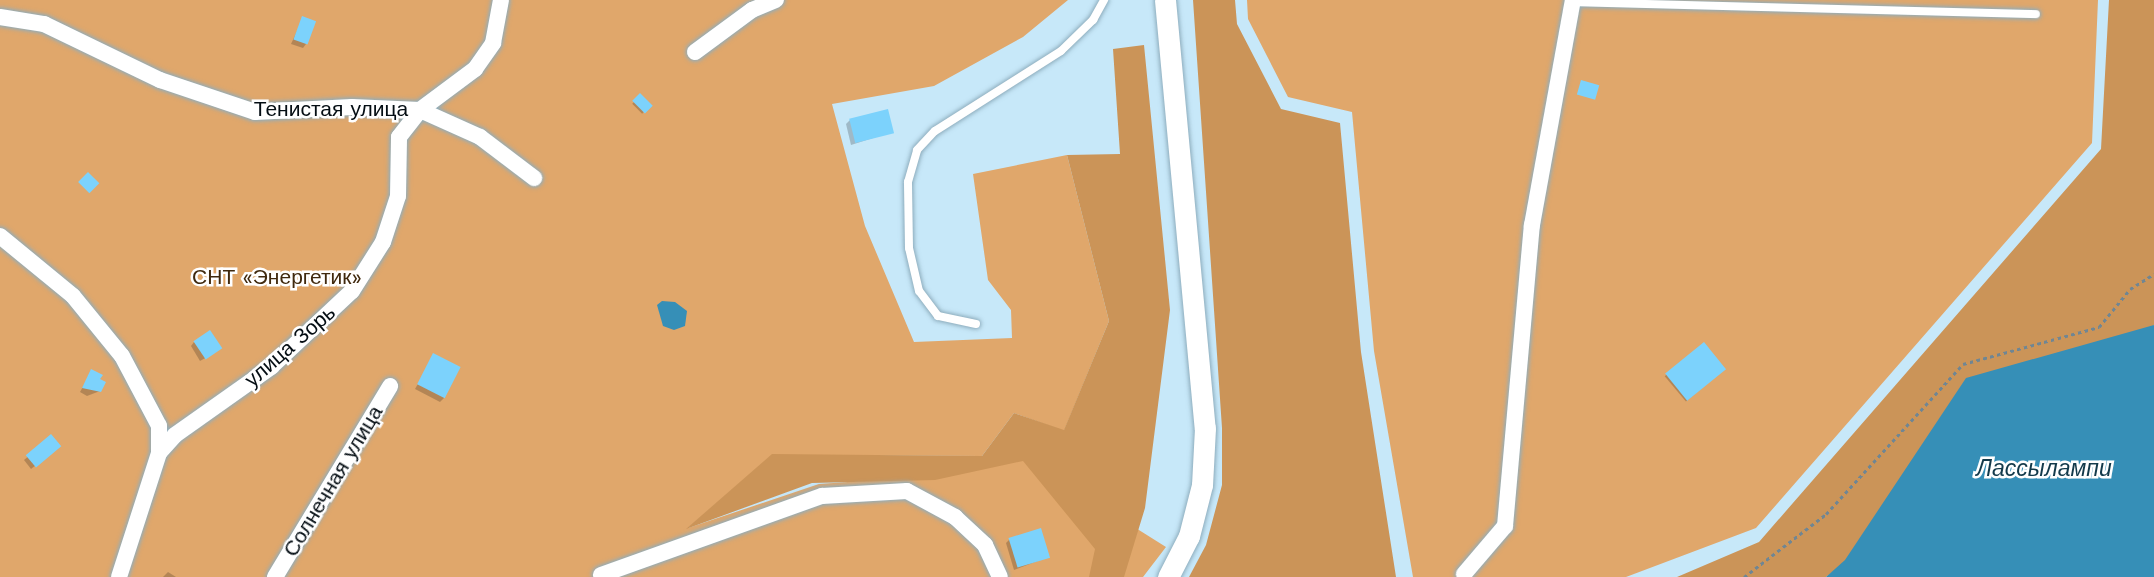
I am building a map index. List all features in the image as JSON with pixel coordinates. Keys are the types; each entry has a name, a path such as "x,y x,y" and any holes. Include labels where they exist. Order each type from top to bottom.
{"main road":[{"path":"1165,0 1205,428 1202,485 1189,536 1168,577"}],"street":[{"name":"улица Зорь","path":"119,577 159,453 174,435 271,367 352,291 383,242 398,196 399,137 420,110 475,69 493,43 501,0"},
{"path":"695,52 752,10 776,0"},
{"path":"1464,573 1505,526 1532,225 1573,1"},
{"name":"Тенистая улица","path":"0,16 44,24 160,80 255,112 339,107 420,110 480,137 534,178"},
{"path":"0,236 73,296 122,356 159,426 159,453"},
{"name":"Солнечная улица","path":"275,577 390,386"},
{"path":"601,575 822,496 907,491 956,517 985,545 1000,577"}],"lane":[{"path":"976,324 938,316 919,291 909,248 908,182 917,150 935,131 1061,51 1093,20 1104,0"},
{"path":"1573,1 2036,14"}],"path":[{"path":"1744,577 1826,514 1963,364 2099,327 2130,289 2154,274"}],"green space":[{"name":"СНТ «Энергетик»","path":"0,0 1068,0 1023,37 934,86 832,104 865,226 914,342 1012,338 1011,310 988,280 973,174 1067,155 1109,321 1064,431 1014,413 982,456 772,455 688,528 819,484 920,477 1021,456 1166,547 1143,577 0,577"},
{"path":"1247,0 2098,0 2092,143 1756,528 1626,577 1413,577 1374,351 1352,112 1288,97 1248,19"}],"shaded area":[{"path":"1193,0 1235,0 1237,24 1281,109 1340,123 1361,352 1396,577 1189,577 1206,545 1222,485 1222,428"},
{"path":"2109,0 2154,0 2154,325 1826,577 1677,577 1759,542 2101,149"},
{"path":"1144,45 1170,310 1145,508 1124,577 1089,577 1095,549 1023,461 935,480 812,483 686,529 772,454 982,456 1014,413 1064,430 1109,321 1067,155 1120,154 1113,49"}],"water":[{"path":"662,301 675,302 687,311 685,326 674,330 663,326 657,305"},
{"name":"Лассылампи","path":"2154,325 2154,577 1826,577 1845,560 1966,378"}],"building":[{"path":"302,16 316,21 308,45 293,39"},
{"path":"1581,80 1599,85 1595,100 1577,94"},
{"path":"640,93 653,106 645,114 632,101"},
{"path":"888,109 894,133 855,143 849,119"},
{"path":"88,172 99,183 89,193 78,182"},
{"path":"210,330 222,348 206,359 193,341"},
{"path":"1704,342 1726,369 1687,401 1665,373"},
{"path":"433,353 461,367 445,398 417,384"},
{"path":"91,369 103,375 100,379 106,382 101,392 82,388"},
{"path":"51,434 61,446 36,467 26,455"},
{"path":"1041,528 1050,558 1018,568 1008,538"}]}
